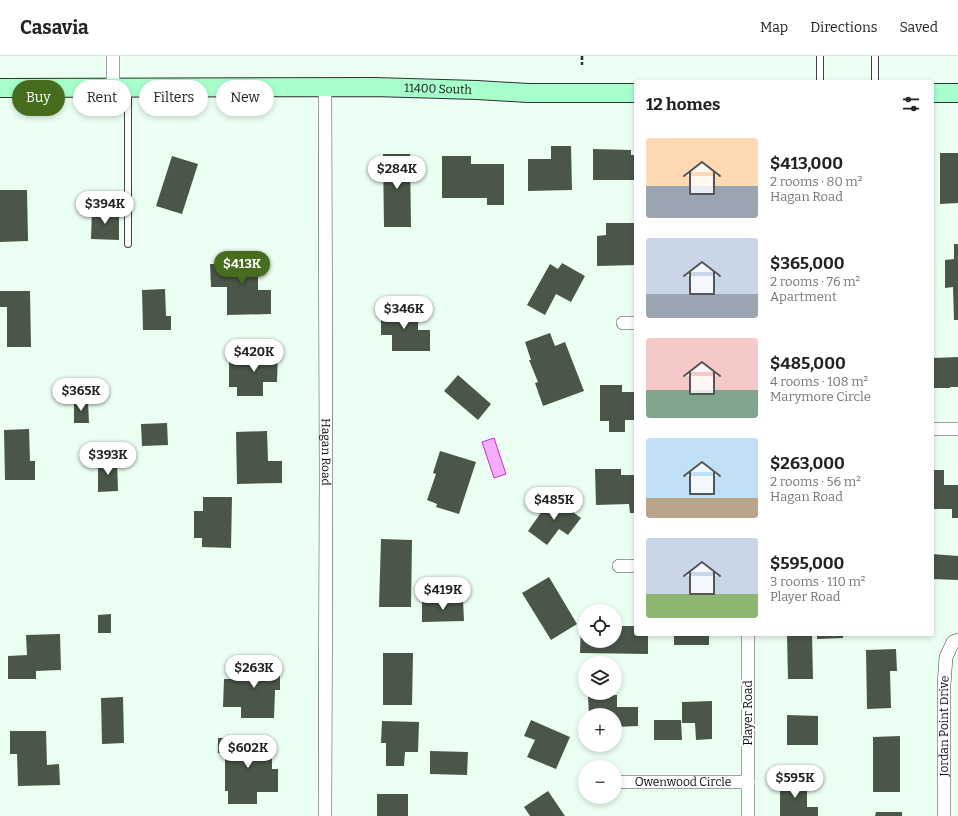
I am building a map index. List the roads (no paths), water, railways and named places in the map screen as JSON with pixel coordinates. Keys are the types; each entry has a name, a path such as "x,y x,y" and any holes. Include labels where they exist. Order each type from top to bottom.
{"main road":[{"name":"11400 South","path":"0,88 73,88"},
{"name":"11400 South","path":"131,88 425,88 528,93 634,93"},
{"path":"934,93 958,92"}],"street":[{"path":"113,56 119,80"},
{"name":"Hagan Road","path":"325,87 325,816"},
{"path":"934,429 958,429"},
{"path":"619,566 634,566"},
{"name":"Player Road","path":"748,636 748,816"},
{"name":"Jordan Point Drive","path":"944,816 944,685 946,657 953,642 958,640"},
{"name":"Owenwood Circle","path":"622,782 748,782"}],"lane":[{"path":"820,56 820,80"},
{"path":"875,56 875,80"},
{"path":"122,116 128,244"}]}
